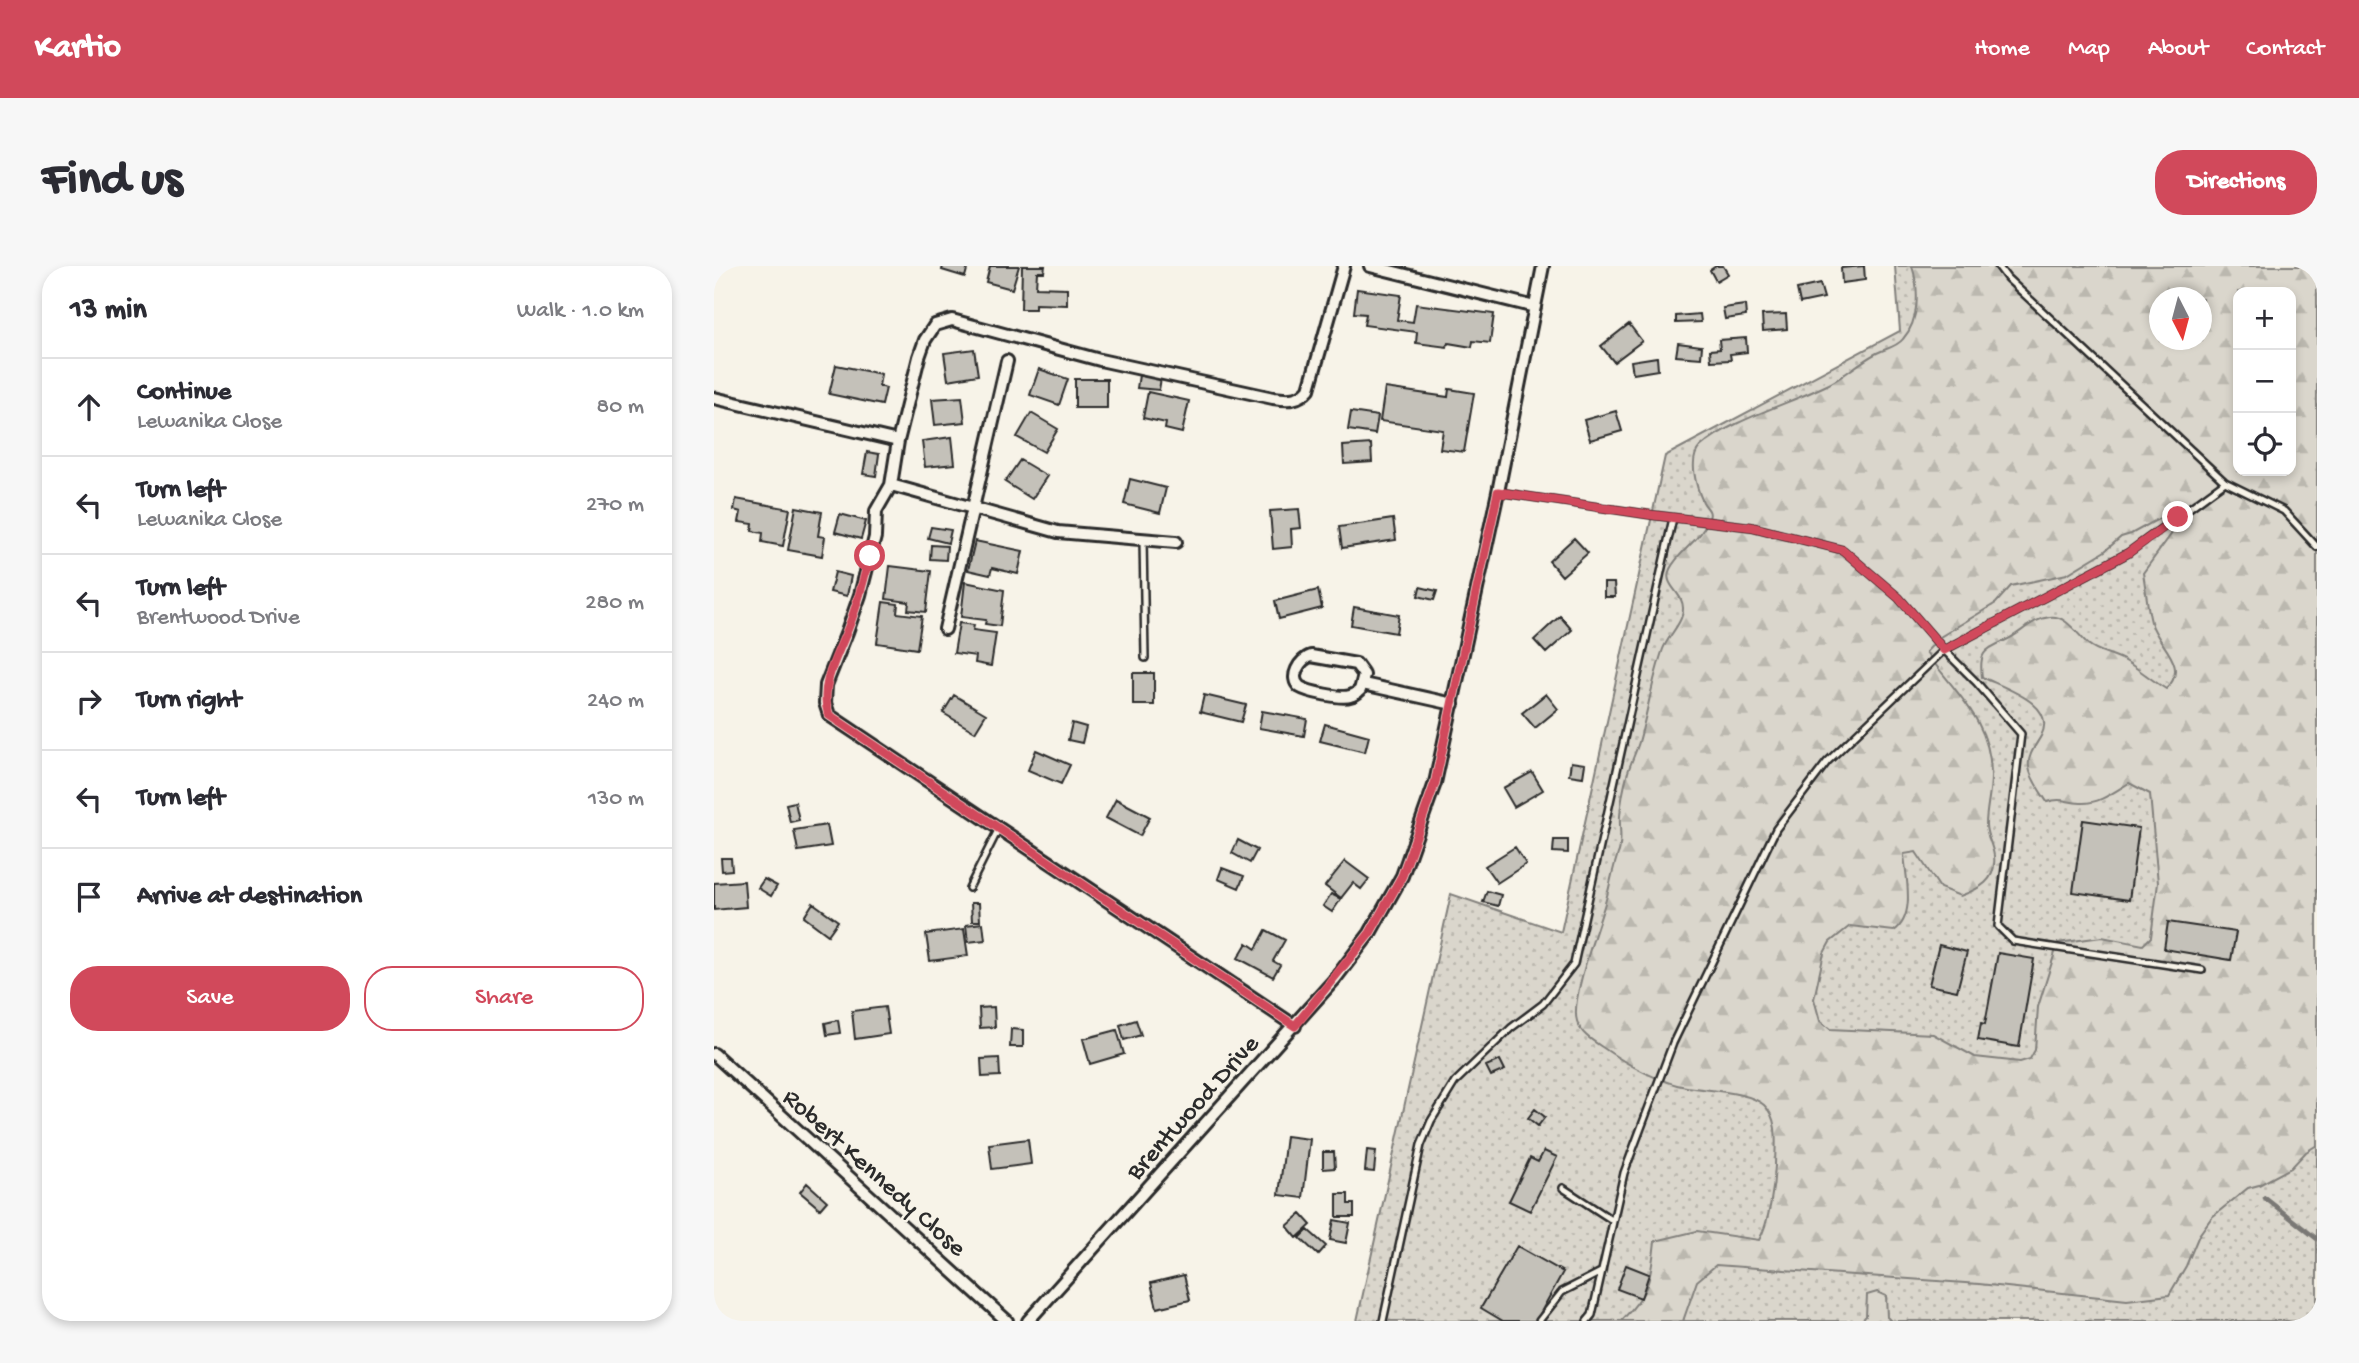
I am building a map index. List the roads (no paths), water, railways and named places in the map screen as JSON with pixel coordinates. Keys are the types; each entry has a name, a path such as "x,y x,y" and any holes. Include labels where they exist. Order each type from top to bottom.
{"street":[{"path":"1295,1026 829,715 825,704 826,685 854,613 875,537 876,511 891,485 898,441 925,340 934,325 952,320 1100,360 1290,400 1302,397 1309,389 1344,266"},
{"path":"1370,266 1535,307"},
{"name":"Brentwood Drive","path":"1028,1321 1295,1026 1370,933 1402,876 1435,783 1498,492 1543,266"},
{"path":"945,629 1007,361"},
{"path":"714,398 898,441"},
{"path":"891,485 1058,532 1176,542"},
{"path":"1311,656 1356,664 1364,675 1363,684 1356,694 1342,697 1302,688 1295,677 1299,663 1303,658 1311,656"},
{"path":"1363,684 1453,704"},
{"name":"Robert Kennedy Close","path":"714,1054 1007,1321"}],"lane":[{"path":"1998,266 2007,278 2224,482 2284,510 2317,547"},
{"path":"1587,1321 1592,1315 1624,1173 1673,1042 1776,829 1827,762 1944,650 2128,553 2224,482"},
{"path":"1498,492 1752,527 1843,550 1899,598 2021,734 1998,926 2013,941 2202,971"},
{"path":"1383,1321 1421,1145 1431,1121 1455,1082 1511,1028 1543,1004 1574,964 1673,518"},
{"path":"1143,540 1144,658"},
{"path":"969,888 999,828"},
{"path":"1563,1188 1612,1220"},
{"path":"1539,1321 1562,1292 1602,1272"}],"waterway":[{"path":"2265,1198 2317,1239"}]}
